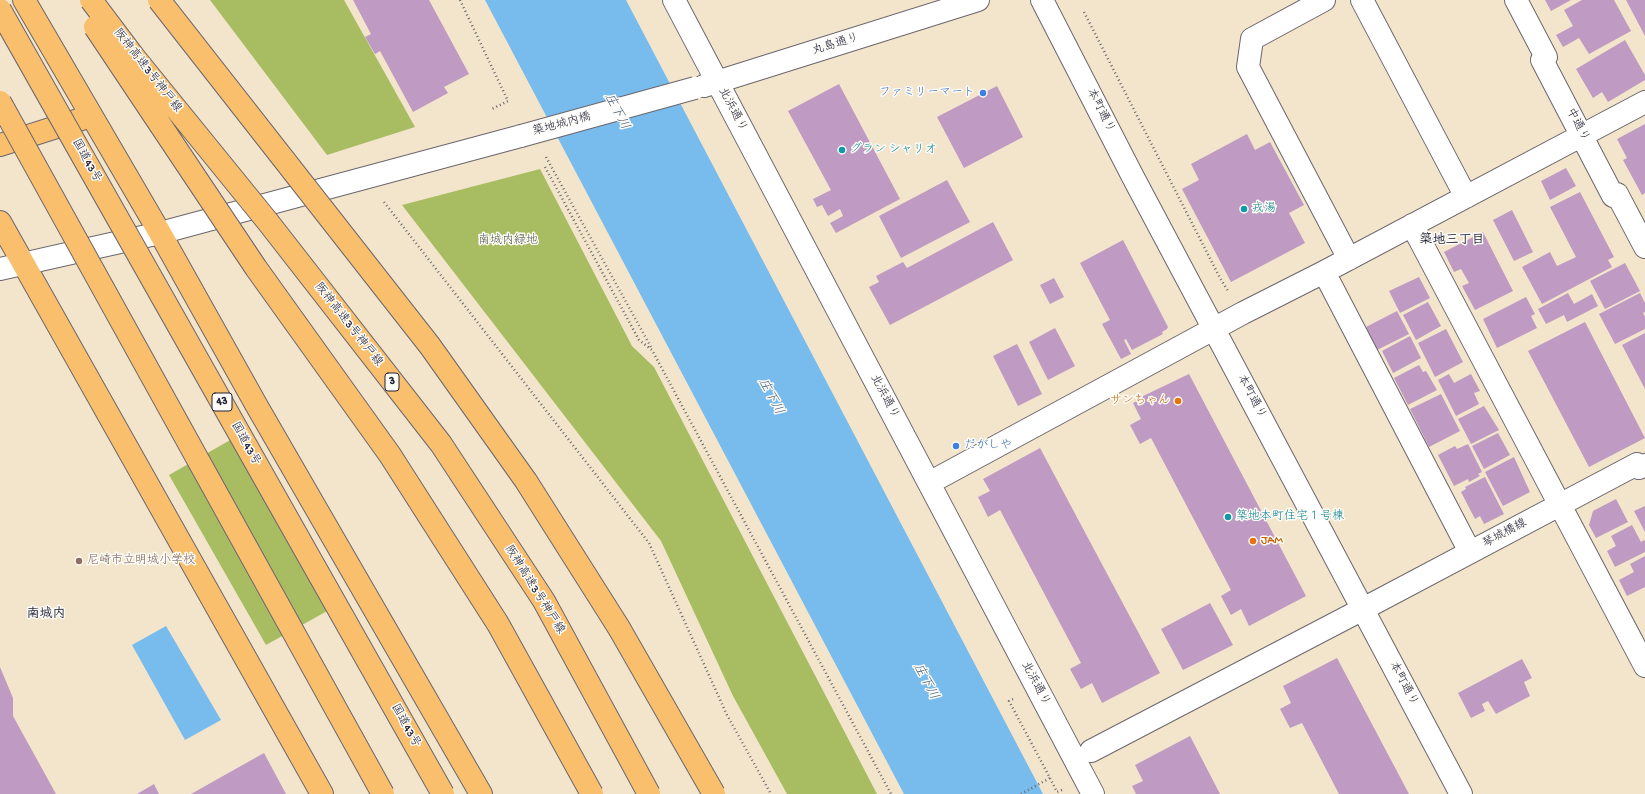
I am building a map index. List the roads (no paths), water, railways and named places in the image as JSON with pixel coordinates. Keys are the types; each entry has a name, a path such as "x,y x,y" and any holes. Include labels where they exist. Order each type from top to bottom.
{"highway":[{"path":"24,0 160,233 262,415 480,794"},
{"path":"76,0 256,268 394,462 498,624 592,794"},
{"name":"阪神高速3号神戸線","path":"91,0 134,57 268,222 441,444 544,601 650,794"},
{"path":"159,0 430,346 526,481 619,628 714,794"},
{"name":"国道43号","path":"0,10 443,794"},
{"path":"0,102 383,794"},
{"path":"0,145 91,116"},
{"path":"0,222 322,794"}],"street":[{"name":"北浜通り","path":"674,0 1093,794"},
{"name":"丸島通り","path":"695,88 978,0"},
{"name":"本町通り","path":"1042,0 1134,177 1461,794"},
{"path":"1324,0 1252,39 1248,67 1349,259"},
{"path":"1362,0 1466,197"},
{"name":"中通り","path":"1516,0 1546,57 1542,60 1613,196 1617,194 1645,247"},
{"name":"築地城内橋","path":"0,269 160,233 695,88"},
{"path":"929,483 1215,328 1349,259 1645,102"},
{"path":"1412,225 1645,666"},
{"path":"1324,272 1470,552"},
{"name":"琴城橋線","path":"1090,751 1637,464 1639,468 1645,465"}],"water":[{"name":"庄下川","path":"485,0 626,0 1043,794 904,794"},
{"path":"166,626 221,720 185,740 132,645"}],"place":[{"name":"ファミリーマート","path":"983,93"},
{"name":"グラン シャリオ","path":"842,150"},
{"name":"戎湯","path":"1244,209"},
{"name":"サンちゃん","path":"1178,401"},
{"name":"だがしや","path":"956,446"},
{"name":"築地本町住宅１号棟","path":"1228,517"},
{"name":"JAM","path":"1253,541"},
{"name":"尼崎市立明城小学校","path":"79,561"}],"district":[{"name":"築地三丁目","path":"1452,241"},
{"name":"南城内","path":"46,615"}],"park label":[{"name":"南城内緑地","path":"508,241"}]}
